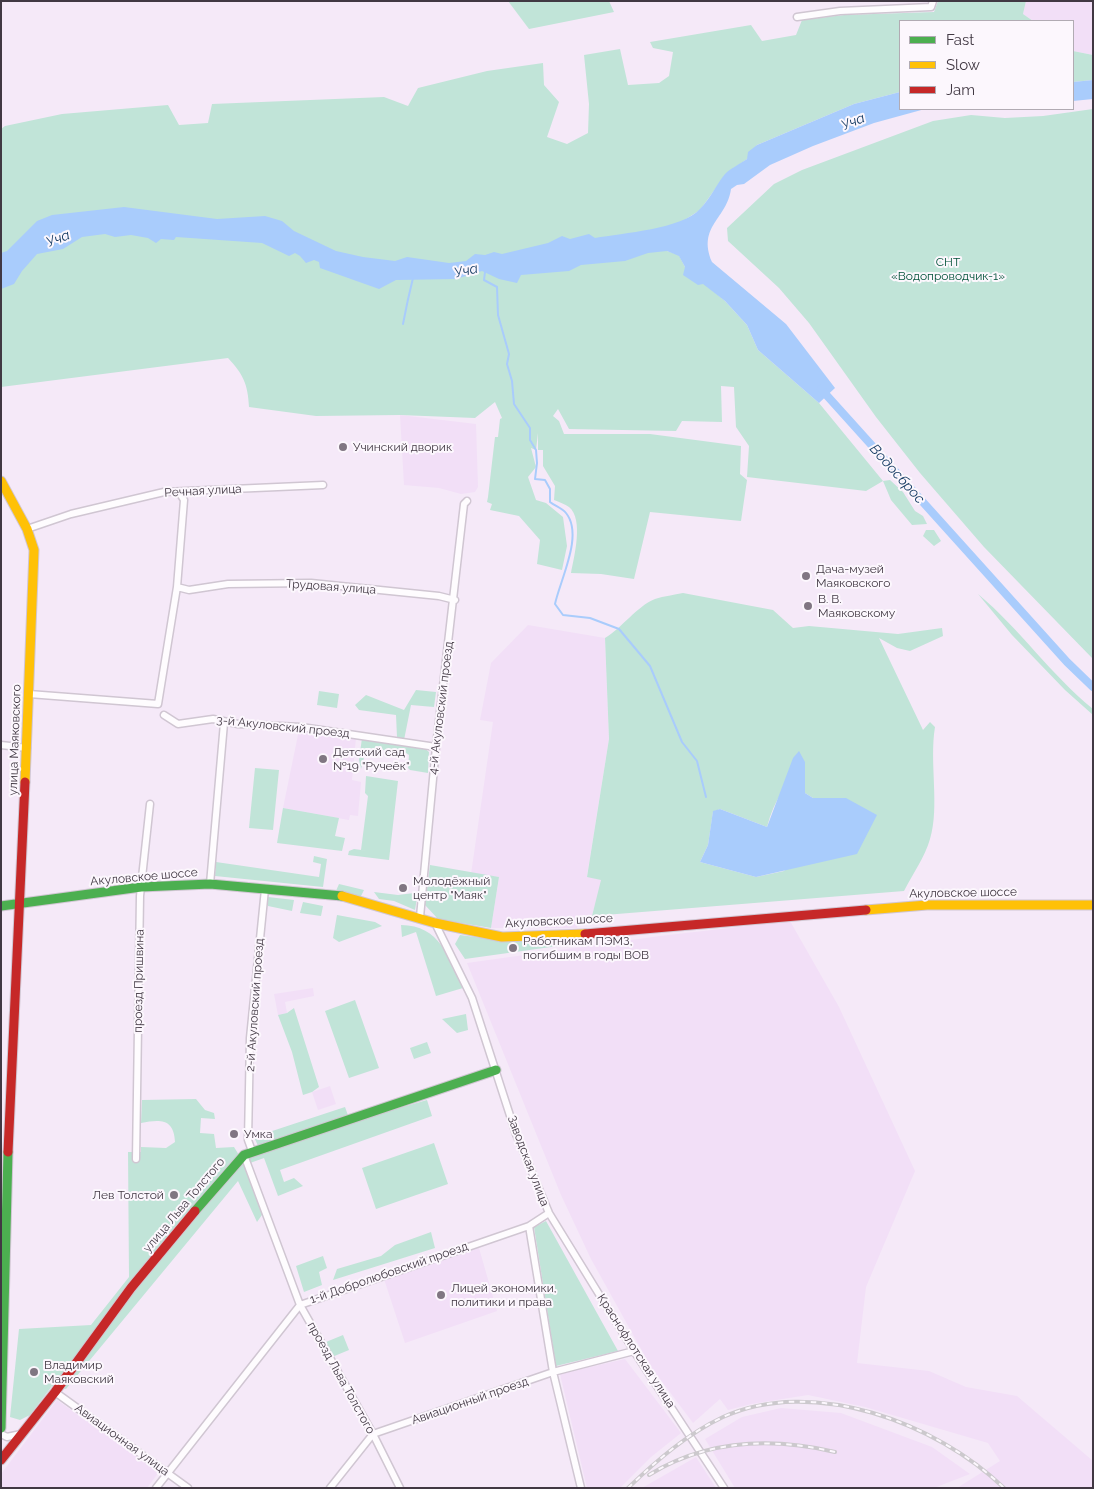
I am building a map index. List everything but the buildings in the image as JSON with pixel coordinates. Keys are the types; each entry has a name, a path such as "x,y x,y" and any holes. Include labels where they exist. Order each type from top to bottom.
{"street":[{"path":"797,17 840,11 930,7 933,1"},
{"name":"улица Маяковского","path":"1,481 27,528 34,550 21,902 5,1155 1,1428"},
{"name":"Речная улица","path":"27,528 71,514 164,492 323,485"},
{"path":"29,694 158,704 177,587 184,500 179,492"},
{"name":"4-й Акуловский проезд","path":"420,917 436,747 455,600 464,504 467,501"},
{"name":"Трудовая улица","path":"177,587 189,590 228,584 311,583 439,596 455,600"},
{"name":"3-й Акуловский проезд","path":"164,715 178,724 212,719 224,722 301,727 436,747"},
{"path":"210,884 224,722"},
{"path":"1,745 27,748"},
{"name":"проезд Пришвина","path":"136,1159 142,887 150,804"},
{"name":"Акуловское шоссе","path":"1,906 142,887 210,884 341,896 420,917 435,923 502,937 587,934 927,905 1093,905"},
{"name":"2-й Акуловский проезд","path":"248,1153 250,1038 265,889"},
{"name":"Заводская улица","path":"435,923 472,998 516,1134 549,1213 529,1226"},
{"name":"улица Льва Толстого","path":"1,1460 55,1392 130,1288 234,1164 248,1153 496,1070"},
{"name":"проезд Льва Толстого","path":"248,1153 300,1305 373,1434 400,1488"},
{"name":"Краснофлотская улица","path":"549,1213 634,1351 724,1488"},
{"path":"529,1226 553,1372 581,1488"},
{"name":"1-й Добролюбовский проезд","path":"156,1488 300,1305 529,1226"},
{"name":"Авиационный проезд","path":"373,1434 553,1372 634,1351"},
{"name":"Авиационная улица","path":"55,1392 188,1488"},
{"path":"1,1434 7,1437 22,1434"},
{"path":"330,1488 373,1434"}],"shaded area":[{"path":"1026,1 1093,1 1093,55 1074,51 1074,20 1032,20 1023,14"},
{"path":"400,415 476,424 478,487 475,492 461,494 439,488 404,485"},
{"path":"528,625 605,638 609,739 587,876 602,880 592,916 579,918 577,928 491,928 499,877 471,874 493,722 480,720 491,663"},
{"name":"Детский сад №19 \"Ручеёк\"","path":"299,730 356,738 352,780 361,782 358,816 350,815 349,820 283,808"},
{"path":"790,921 839,1007 915,1171 866,1287 857,1363 929,1371 966,1387 1017,1396 1093,1461 1093,1488 957,1488 1000,1461 988,1443 865,1407 808,1395 751,1404 728,1410 720,1399 693,1423 651,1367 591,1259 561,1195 467,963 660,936"},
{"path":"313,988 314,996 285,1002 287,1013 278,1015 274,994"},
{"path":"330,1086 336,1104 318,1110 312,1092"},
{"name":"Лицей экономики, политики и права","path":"479,1248 497,1311 405,1343 384,1279"},
{"path":"625,1359 681,1433 651,1457 620,1488 587,1488 560,1374"},
{"path":"57,1400 159,1472 147,1488 1,1488 1,1474"},
{"path":"781,1408 841,1413 932,1447 970,1474 934,1488 735,1488 705,1439 742,1417"},
{"path":"696,1457 716,1488 642,1488"}],"green space":[{"path":"508,1 609,1 614,12 529,29"},
{"path":"938,1 1026,1 1023,14 1032,20 899,20 899,92 854,104 757,145 747,159 726,174 700,210 680,223 667,251 679,255 685,267 725,301 747,325 758,350 819,403 883,481 866,491 747,477 749,446 736,427 734,387 721,386 722,422 682,421 676,431 569,429 558,409 553,416 559,421 564,434 650,434 741,446 740,474 747,480 741,521 650,512 634,579 601,574 571,573 577,538 576,520 574,513 569,507 554,500 555,486 543,466 543,450 538,450 538,433 536,450 531,448 536,467 528,477 536,500 546,503 563,517 567,546 562,570 537,564 540,540 519,516 490,510 492,504 487,502 495,437 498,437 500,419 502,418 495,402 475,418 400,415 316,416 249,407 244,380 228,358 1,387 1,129 5,126 62,114 168,105 179,125 208,123 212,104 384,97 408,106 418,88 487,71 543,63 544,85 559,102 547,137 567,144 588,133 589,104 584,55 620,49 628,85 659,83 669,76 673,52 653,48 650,42 751,25 762,41 796,35 802,20 844,15 934,12"},
{"path":"1074,51 1093,55 1093,80 1074,82"},
{"name":"СНТ «Водопроводчик-1»","path":"1093,109 1093,659 984,547 920,473 876,417 809,323 779,288 728,241 727,228 774,184 802,170 933,121 971,115 1005,118 1043,116"},
{"path":"890,480 903,492 915,511 923,516 927,524 912,525 891,500 883,481"},
{"path":"926,530 934,530 941,541 934,546 923,536"},
{"path":"683,593 773,610 793,628 809,626 898,634 942,628 943,636 910,651 897,648 879,638 923,730 930,722 935,727 933,741 933,826 925,852 904,891 592,916 601,880 587,877 609,739 605,638 648,602","holes":["805,762 805,793 813,798 846,798 784,871 756,877 700,862 708,845 713,812 720,809 767,827 773,808 782,792"]},
{"path":"978,594 1008,622 1063,682 1093,709 1093,715 1065,690 1012,635"},
{"path":"416,690 436,692 434,707 411,705 404,740 397,737 396,715 359,710 355,705 366,695 404,710"},
{"path":"319,691 339,694 337,708 317,705"},
{"path":"362,738 423,747 429,752 428,773 410,770 408,768 409,755 406,753 368,748 361,769 359,760"},
{"path":"255,768 279,770 273,830 249,828"},
{"path":"366,776 398,781 389,860 348,855 349,851 354,849 361,850 368,796 365,793"},
{"path":"283,808 339,818 335,836 345,838 342,851 277,843"},
{"path":"314,856 327,859 323,887 215,876 216,862 319,877 321,864 313,862"},
{"path":"430,865 499,877 491,928 438,919 425,905"},
{"path":"339,884 364,890 361,896 357,898 335,893"},
{"path":"374,892 398,895 414,893 417,898 415,910 394,901 379,899"},
{"path":"268,897 294,900 292,911 268,906"},
{"path":"303,902 323,906 321,916 300,913"},
{"path":"337,915 375,922 382,926 339,942 333,938"},
{"path":"401,925 414,926 434,937 448,955 463,988 436,996 416,932 402,937"},
{"path":"460,935 504,941 558,941 558,946 465,959 455,944"},
{"path":"355,1000 379,1068 349,1078 325,1011"},
{"path":"294,1008 319,1087 303,1095 292,1052 278,1015 287,1013"},
{"path":"466,1014 468,1030 457,1033 442,1019"},
{"path":"427,1042 431,1053 414,1059 410,1048"},
{"path":"196,1099 205,1110 214,1113 215,1119 201,1118 200,1133 214,1134 216,1148 234,1147 247,1168 264,1212 257,1222 238,1181 66,1389 52,1386 30,1415 20,1420 10,1417 19,1329 91,1325 129,1277 128,1152 141,1152 141,1147 166,1148 175,1142 172,1129 165,1122 141,1123 142,1100"},
{"path":"427,1100 432,1116 280,1170 284,1182 294,1178 303,1186 278,1196 264,1158 250,1163 249,1151 259,1148 254,1137 345,1107 349,1118 271,1145"},
{"path":"434,1143 448,1184 376,1209 362,1168"},
{"path":"546,1221 618,1351 556,1366 534,1227"},
{"path":"431,1232 435,1248 333,1280 337,1269 381,1256 395,1245"},
{"path":"323,1256 327,1268 319,1272 322,1285 304,1292 296,1266"},
{"path":"343,1335 349,1350 332,1357 326,1342"}],"water":[{"path":"1093,80 1093,99 1074,101 1074,82"},
{"name":"Уча","path":"899,92 899,110 921,110 874,123 813,146 770,165 744,184 737,185 731,189 724,208 710,231 708,240 708,250 712,262 786,324 835,388 819,403 758,350 747,325 725,301 703,284 698,285 683,275 685,267 679,256 667,251 648,253 625,261 581,265 569,271 521,275 517,283 499,279 482,271 456,279 396,280 379,289 320,268 319,262 314,260 306,263 295,253 289,256 262,243 176,237 174,240 161,239 156,243 148,238 131,235 115,237 105,234 82,237 63,249 37,254 22,271 14,284 1,289 1,253 7,251 37,221 52,215 124,207 217,219 265,216 282,221 294,231 336,251 395,261 407,257 449,263 466,261 475,254 485,255 494,252 502,254 548,243 562,236 570,239 589,234 595,238 666,226 691,216 700,209 725,174 747,159 748,152 757,145 854,104"},
{"path":"799,751 805,762 805,793 813,798 846,798 877,815 857,854 756,877 700,862 708,845 713,811 720,809 767,827 793,758"}],"waterway":[{"name":"Уча","path":"485,272 484,280 497,287 498,315 509,354 507,364 512,381 514,404 530,428 530,440 536,450 535,479 545,480 550,489 550,502 564,511 571,522 573,533 572,545 555,604 563,615 590,618 619,629 650,666 682,742 697,761 706,797"},
{"path":"403,324 413,278"},
{"name":"Водосброс","path":"821,389 1067,662 1093,687"}],"railway":[{"path":"628,1488 672,1449 697,1431 723,1417 758,1406 795,1402 834,1404 872,1413 909,1426 944,1444 976,1465 1004,1488"},
{"path":"649,1475 671,1463 693,1455 716,1448 739,1445 787,1444 835,1452"}],"traffic: fast":[{"path":"1,906 141,887 210,884 342,896"},
{"path":"195,1211 244,1155 496,1070"},
{"path":"1,1428 8,1152"}],"traffic: slow":[{"path":"1,481 27,529 34,550 25,782"},
{"path":"342,896 435,923 502,937 585,934"},
{"path":"866,910 927,905 1093,905"}],"traffic: jam":[{"path":"8,1152 25,782"},
{"path":"585,934 866,910"},
{"path":"1,1460 55,1392 131,1288 195,1211"}],"place":[{"name":"Учинский дворик","path":"343,447"},
{"name":"Дача-музей Маяковского","path":"806,576"},
{"name":"В. В. Маяковскому","path":"808,606"},
{"name":"Детский сад №19 \"Ручеёк\"","path":"323,759"},
{"name":"Молодёжный центр \"Маяк\"","path":"403,888"},
{"name":"Работникам ПЭМЗ, погибшим в годы ВОВ","path":"513,948"},
{"name":"Умка","path":"234,1134"},
{"name":"Лев Толстой","path":"174,1195"},
{"name":"Лицей экономики, политики и права","path":"441,1295"},
{"name":"Владимир Маяковский","path":"34,1372"}]}
